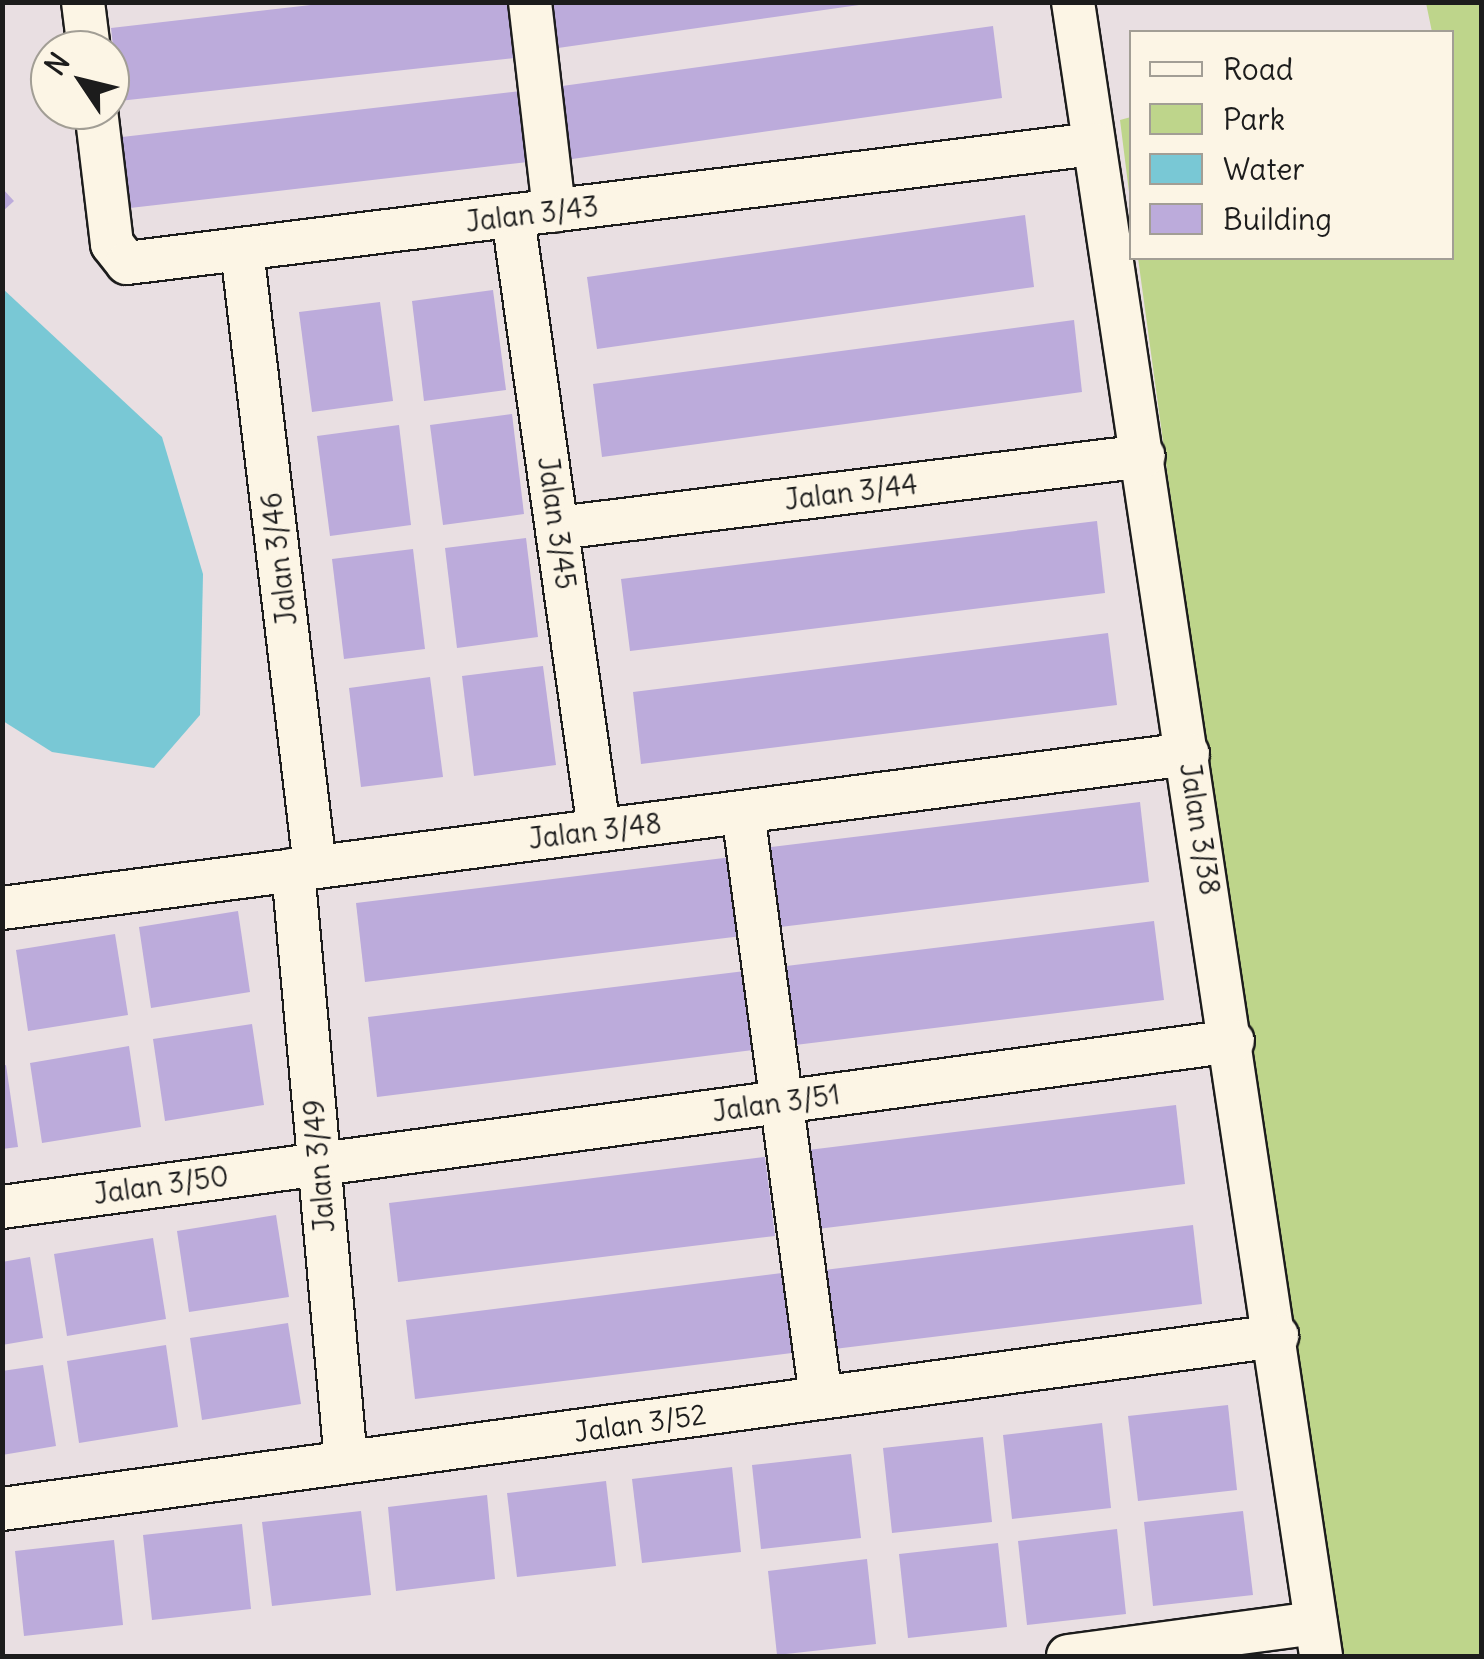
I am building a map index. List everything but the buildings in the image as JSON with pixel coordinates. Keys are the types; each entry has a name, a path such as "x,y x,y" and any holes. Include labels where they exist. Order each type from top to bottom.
{"street":[{"path":"83,2 86,30"},
{"name":"Jalan 3/45","path":"530,2 533,214 558,528 599,830"},
{"name":"Jalan 3/38","path":"1073,2 1233,1041 1318,1640"},
{"name":"Jalan 3/43","path":"98,130 112,244 127,263 1094,144"},
{"name":"Jalan 3/46","path":"242,250 304,869"},
{"name":"Jalan 3/44","path":"558,528 1144,456"},
{"name":"Jalan 3/48","path":"2,908 1188,754"},
{"path":"743,812 821,1398"},
{"name":"Jalan 3/49","path":"304,869 319,1164 346,1462"},
{"name":"Jalan 3/51","path":"319,1164 1233,1041"},
{"name":"Jalan 3/50","path":"2,1207 319,1164"},
{"name":"Jalan 3/52","path":"2,1509 1277,1336"},
{"path":"1068,1656 1318,1640"}],"green space":[{"path":"1426,3 1481,3 1481,1656 1329,1656 1138,260 1454,260 1454,30 1432,30"},
{"path":"1129,118 1129,192 1120,120"}],"water":[{"path":"2,288 162,437 203,574 200,715 154,768 52,752 3,721"}]}
